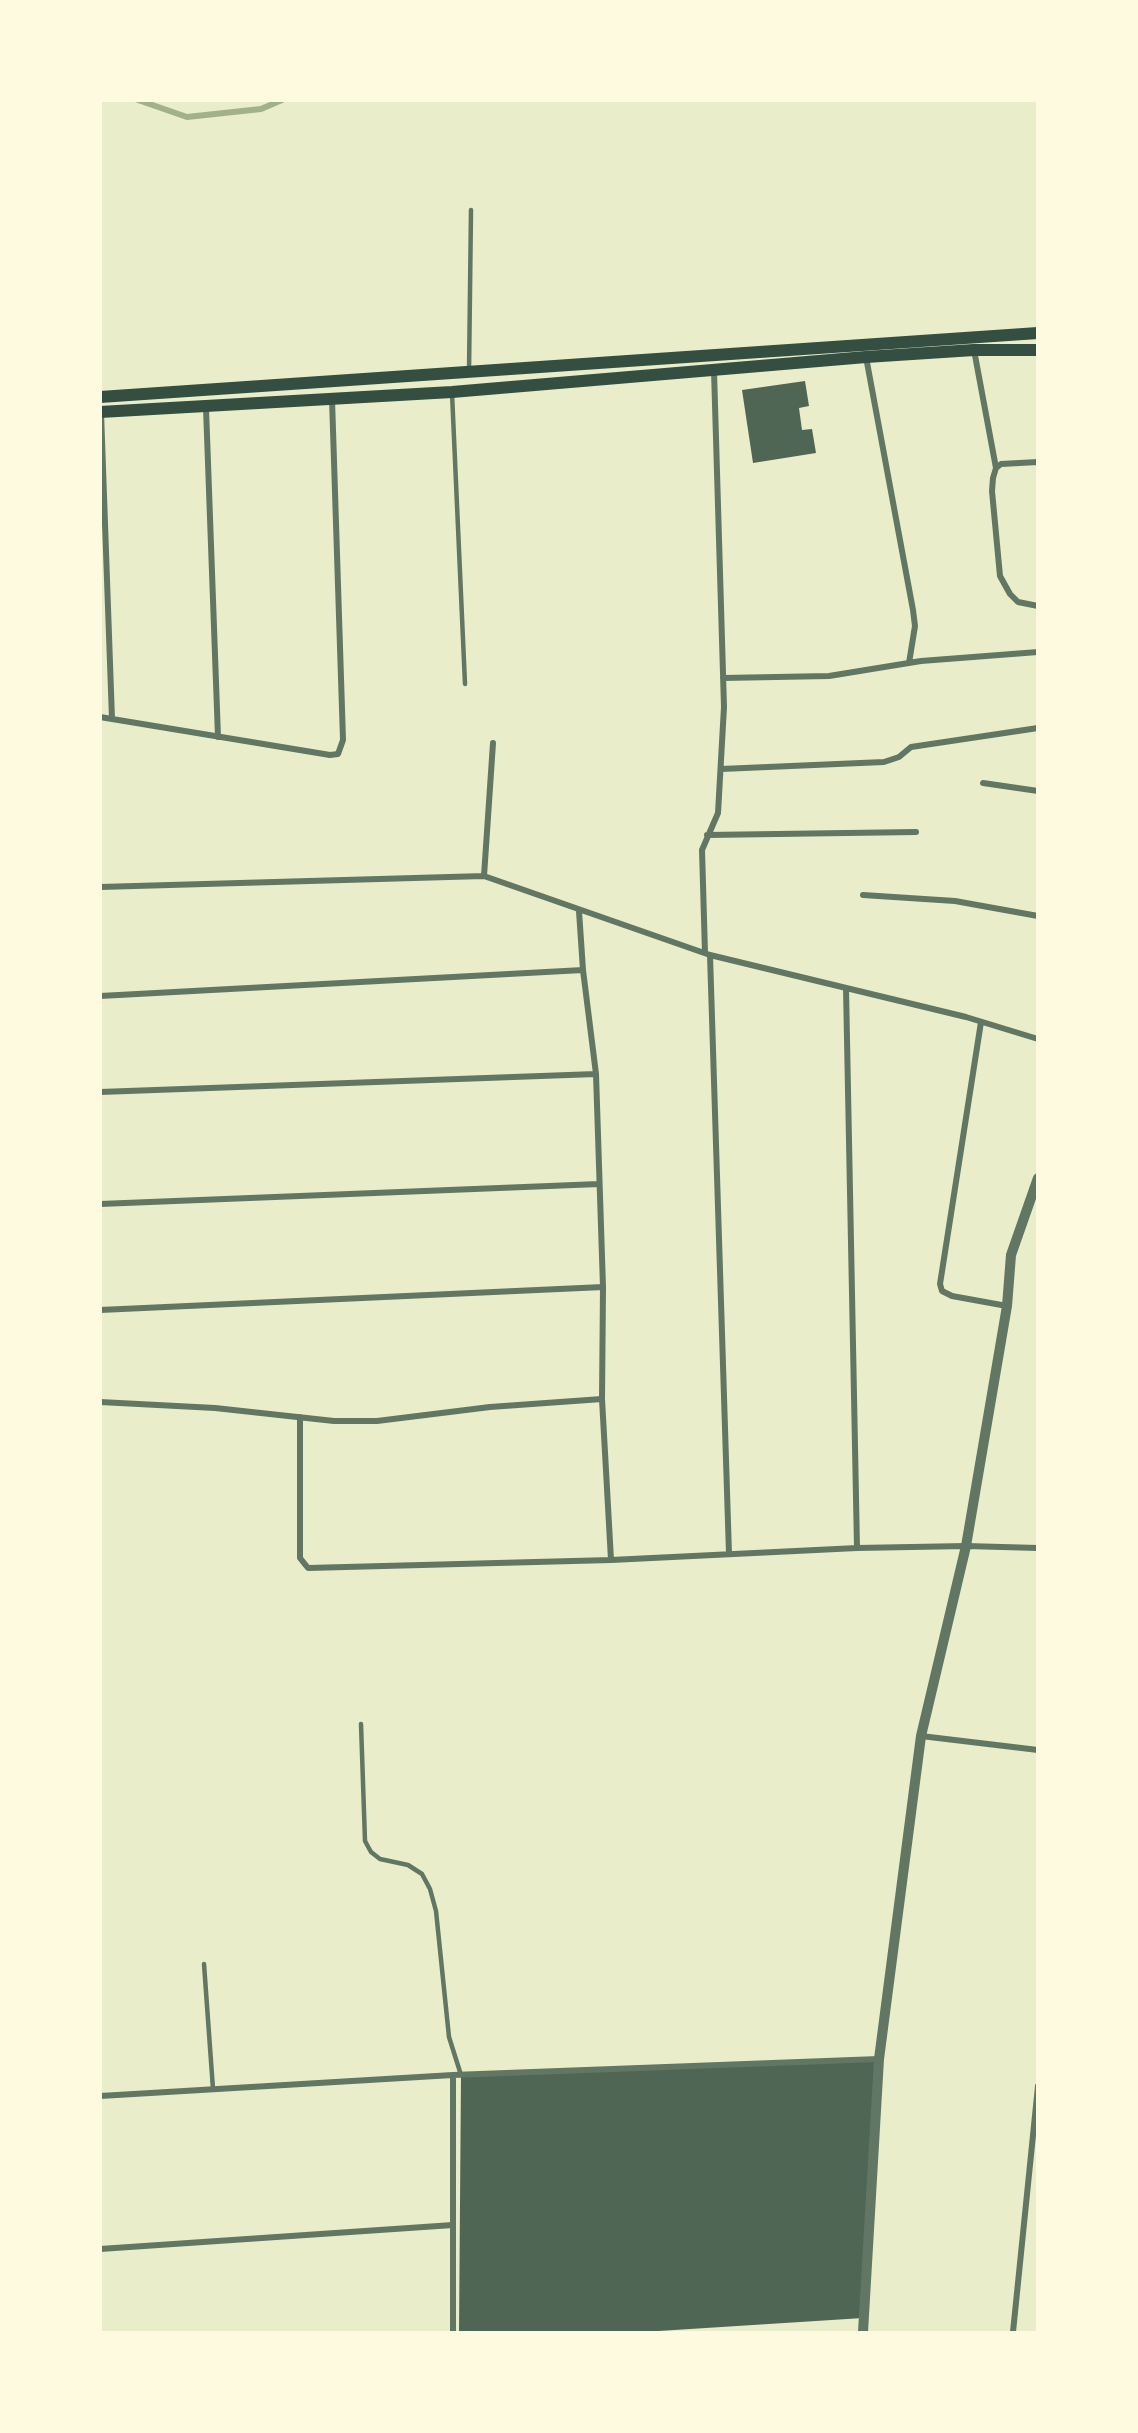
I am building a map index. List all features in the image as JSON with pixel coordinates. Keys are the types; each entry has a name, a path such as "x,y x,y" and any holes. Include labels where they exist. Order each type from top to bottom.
{"main road":[{"path":"100,397 469,373 864,343 1038,333"},
{"path":"101,412 206,408 452,392 866,357 974,350 1038,350"}],"street":[{"path":"974,350 996,468 992,491 1000,576 1010,594 1018,602 1038,606"},
{"path":"866,357 913,610 915,626 909,663"},
{"path":"714,371 723,678 721,769 718,813 702,850 729,1554"},
{"path":"100,717 330,755 338,754 342,746 332,399"},
{"path":"206,408 218,737"},
{"path":"101,412 112,719"},
{"path":"996,468 1010,462 1038,462"},
{"path":"723,678 829,676 909,663 1038,652"},
{"path":"721,769 884,762 899,757 911,747 1038,728"},
{"path":"484,876 493,742"},
{"path":"982,783 1038,791"},
{"path":"707,835 916,832"},
{"path":"100,887 484,876 707,954 981,1022 1038,1039"},
{"path":"863,894 955,901 1038,916"},
{"path":"579,911 583,970 596,1074 603,1287 602,1400 610,1560"},
{"path":"100,996 583,970"},
{"path":"846,988 857,1548"},
{"path":"981,1022 940,1284 942,1291 952,1296 1007,1306"},
{"path":"100,1092 596,1074"},
{"path":"862,2332 879,2059 921,1736 966,1546 1007,1306 1011,1255 1038,1178"},
{"path":"100,1204 599,1184"},
{"path":"100,1310 603,1287"},
{"path":"100,1402 215,1408 300,1418 377,1421 490,1407 602,1400"},
{"path":"300,1418 300,1558 308,1568 610,1560 857,1548 966,1546 1038,1548"},
{"path":"921,1736 1038,1750"},
{"path":"100,2096 457,2075 879,2059"},
{"path":"453,2332 457,2075"},
{"path":"1013,2332 1038,2086"},
{"path":"100,2249 453,2225"}],"lane":[{"path":"469,373 471,210"},
{"path":"452,392 465,684"},
{"path":"361,1724 365,1841 371,1852 380,1859 408,1865 422,1874 430,1889 436,1911 449,2037 457,2075"},
{"path":"204,1964 213,2089"}],"building":[{"path":"805,381 809,406 799,408 802,430 812,429 816,453 753,463 742,390"},
{"path":"879,2059 863,2318 643,2332 459,2332 461,2075"}],"waterway":[{"path":"138,100 187,117 261,109 282,100"}]}
